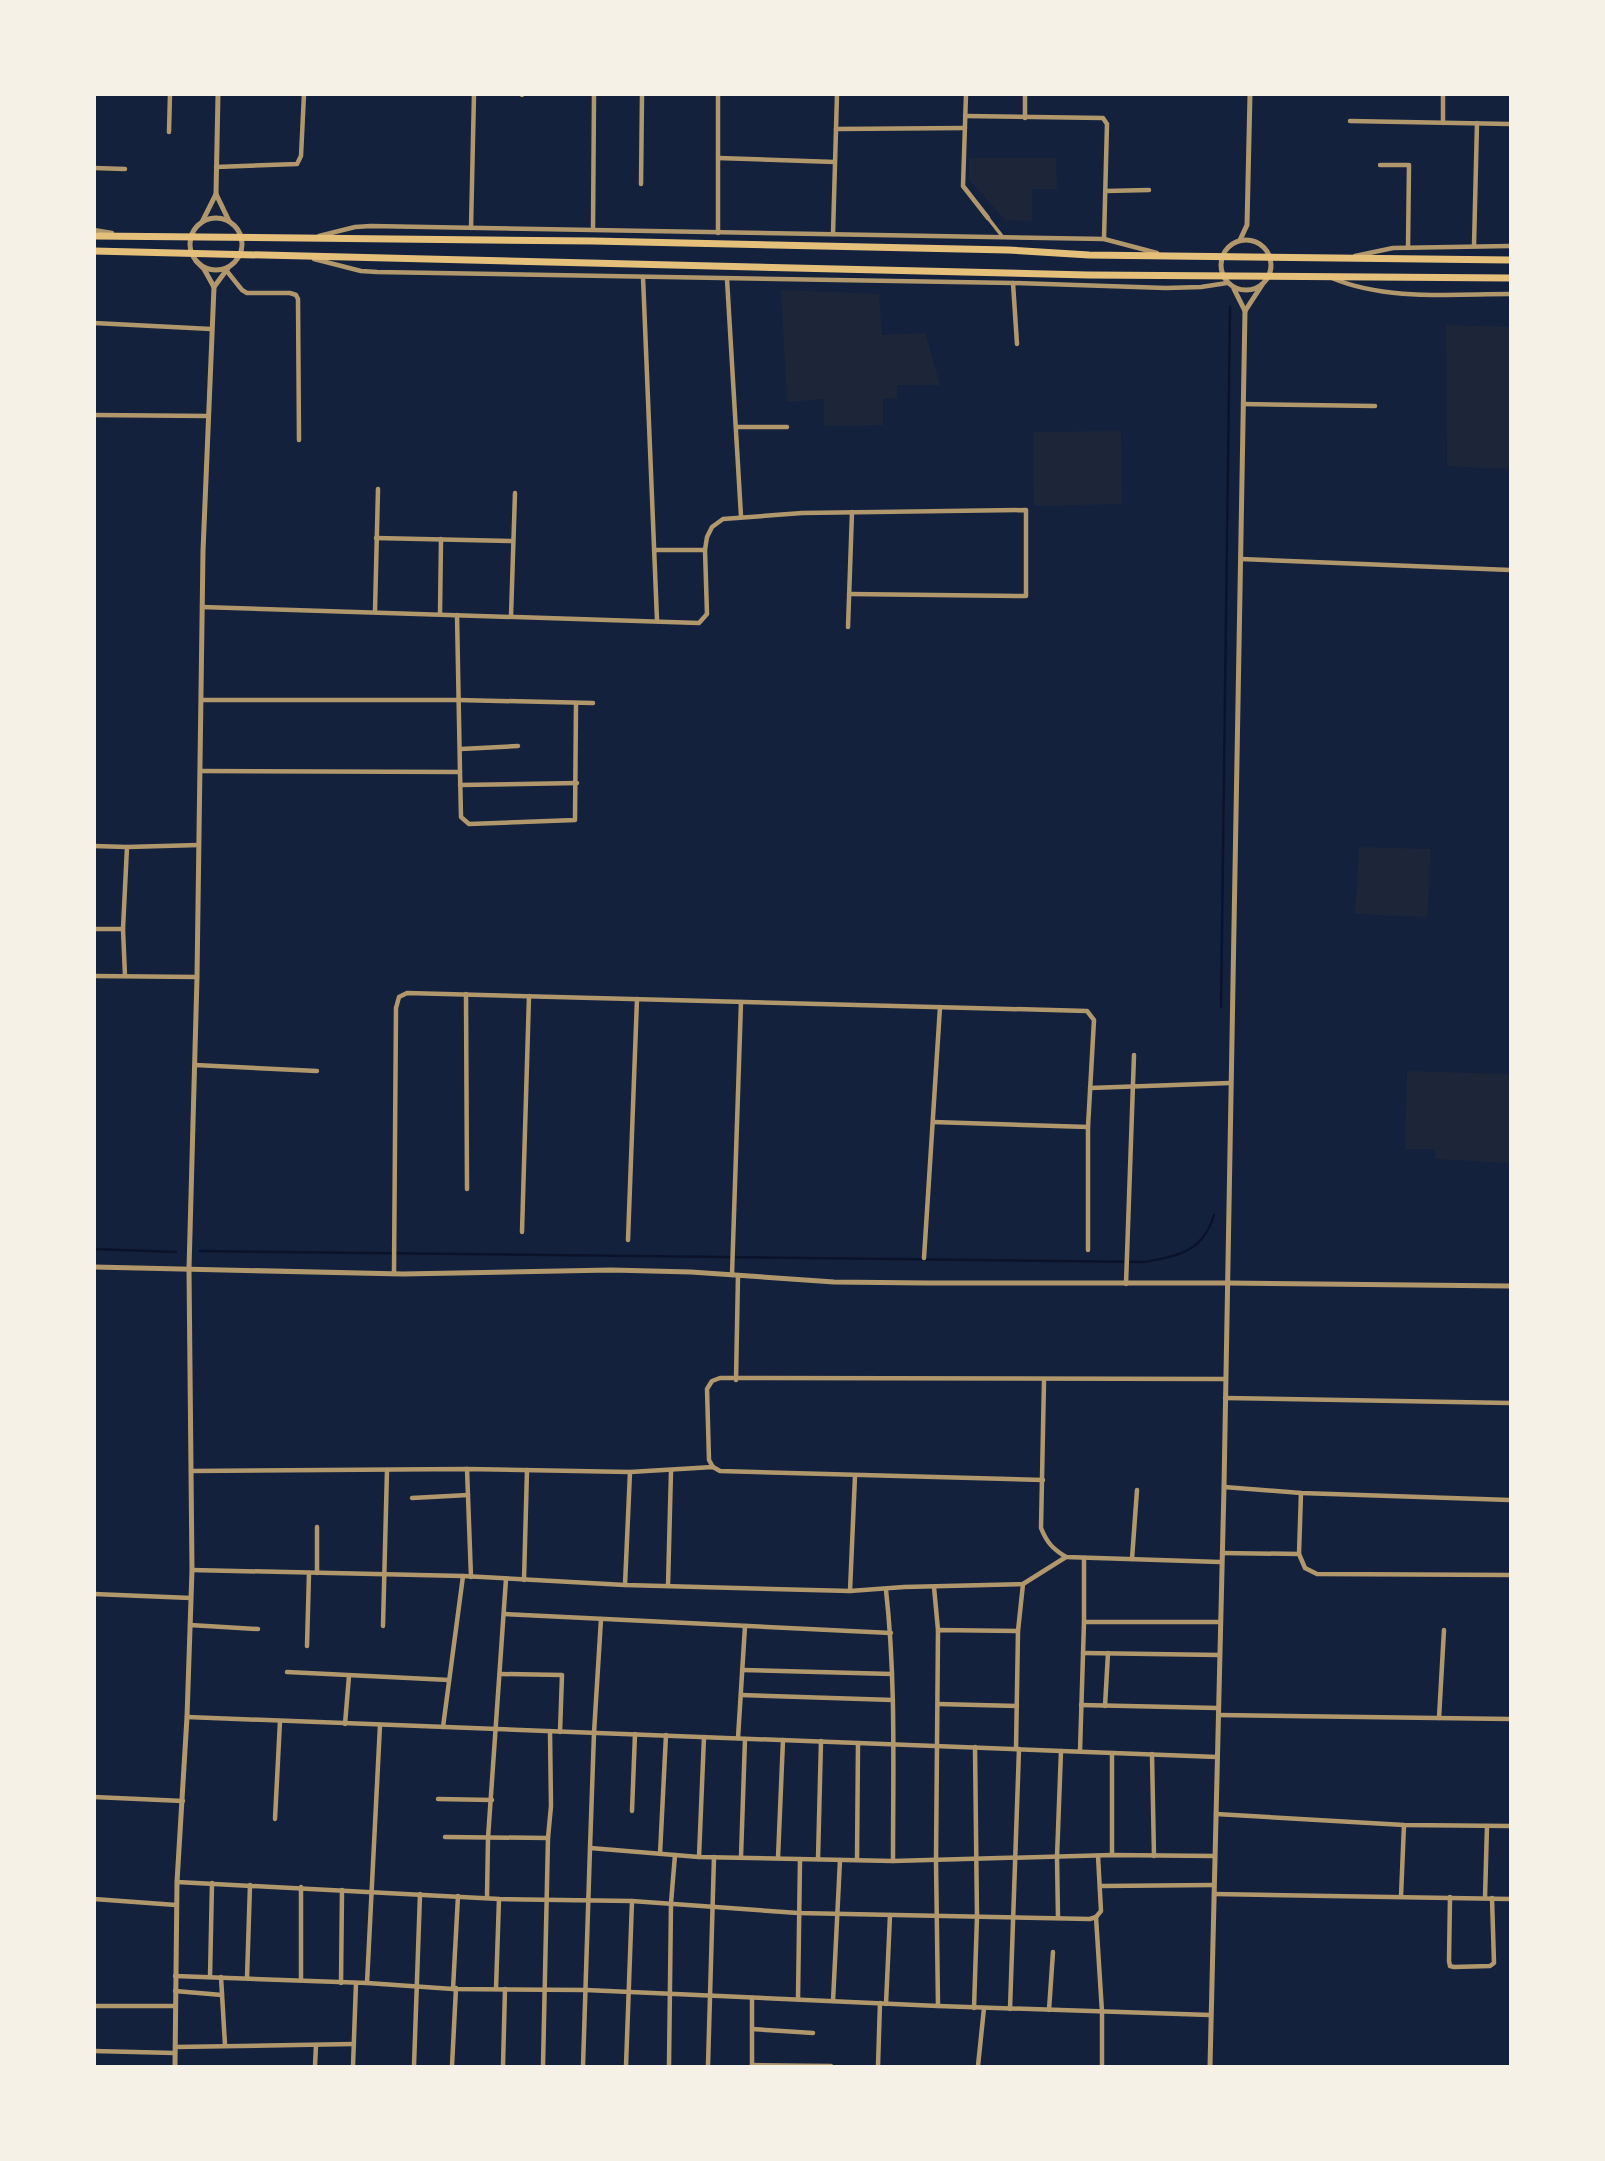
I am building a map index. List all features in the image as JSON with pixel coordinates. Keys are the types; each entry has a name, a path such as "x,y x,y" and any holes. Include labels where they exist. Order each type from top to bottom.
{"highway":[{"path":"94,236 313,237 1009,250 1168,256 1510,260"},
{"path":"94,251 194,258 307,256 1264,281 1328,276 1510,278"}],"street":[{"path":"169,132 170,94"},
{"path":"214,287 239,256 240,237 216,194 218,94"},
{"path":"216,167 297,164 301,156 304,94"},
{"path":"471,228 474,94"},
{"path":"593,229 594,94"},
{"path":"641,184 642,94"},
{"path":"718,94 718,233"},
{"path":"832,234 837,94"},
{"path":"965,94 963,186 1003,238"},
{"path":"1025,94 1025,118"},
{"path":"1240,240 1247,225 1250,94"},
{"path":"1443,94 1443,123"},
{"path":"965,116 1103,118 1107,124 1104,239"},
{"path":"1350,121 1510,124"},
{"path":"1474,246 1477,123"},
{"path":"836,130 965,128"},
{"path":"718,158 835,162"},
{"path":"1380,165 1409,165 1408,248"},
{"path":"94,168 125,169"},
{"path":"1105,191 1149,190"},
{"path":"175,2067 177,1882 183,1801 192,1570 189,1269 197,977 202,607 214,287 210,277 194,258 191,237 216,194"},
{"path":"201,223 216,218 230,223"},
{"path":"1247,225 1255,242"},
{"path":"313,237 355,227 1104,239 1168,256"},
{"path":"94,230 127,236"},
{"path":"1210,2067 1220,1562 1224,1488 1245,311 1234,289 1225,280 1221,267 1223,257 1232,244 1240,240 1261,245 1269,257 1269,268 1264,281 1245,311"},
{"path":"1344,258 1408,248 1510,246"},
{"path":"307,256 330,264 377,272 1166,288 1201,287 1225,280"},
{"path":"194,258 204,267 214,270 233,263"},
{"path":"226,270 247,293 290,293 298,299 299,440"},
{"path":"1328,276 1354,286 1398,292 1510,294"},
{"path":"643,277 657,620"},
{"path":"727,279 741,516"},
{"path":"1234,289 1249,291 1264,281"},
{"path":"1013,283 1017,344"},
{"path":"94,323 211,330"},
{"path":"1243,404 1375,406"},
{"path":"94,415 208,416"},
{"path":"736,427 787,428"},
{"path":"375,611 378,489"},
{"path":"511,616 515,493"},
{"path":"202,607 699,623 707,614 707,537 712,527 723,519 852,512 1026,510 1026,596 849,594"},
{"path":"848,627 852,512"},
{"path":"376,538 513,541"},
{"path":"440,539 440,614"},
{"path":"654,550 705,550"},
{"path":"1241,559 1510,570"},
{"path":"457,615 461,817 469,824 575,820 576,703"},
{"path":"202,700 593,703"},
{"path":"460,748 518,746"},
{"path":"200,772 460,772"},
{"path":"460,785 577,783"},
{"path":"94,846 199,845"},
{"path":"125,976 123,929 127,847"},
{"path":"94,929 123,929"},
{"path":"94,976 197,977"},
{"path":"394,1274 396,1008 399,997 407,993 1087,1011 1094,1020 1088,1127 1088,1250"},
{"path":"466,994 467,1189"},
{"path":"522,1232 529,996"},
{"path":"628,1240 637,999"},
{"path":"736,1380 735,1275 732,1252 741,1002"},
{"path":"924,1258 940,1007"},
{"path":"1126,1284 1134,1055"},
{"path":"195,1065 317,1071"},
{"path":"1090,1088 1230,1083"},
{"path":"933,1122 1088,1127"},
{"path":"94,1267 394,1274 611,1270 847,1282 1510,1286"},
{"path":"1043,1480 720,1471 713,1467 709,1460 707,1389 712,1381 720,1378 1044,1381 1071,1378 1225,1379"},
{"path":"1044,1381 1041,1528 1048,1543 1066,1557 1220,1562"},
{"path":"1225,1398 1510,1403"},
{"path":"191,1471 467,1469 630,1472 713,1467"},
{"path":"467,1469 471,1577"},
{"path":"383,1626 387,1470"},
{"path":"524,1580 527,1470"},
{"path":"668,1586 671,1471"},
{"path":"625,1585 630,1472"},
{"path":"850,1591 855,1476"},
{"path":"1224,1488 1510,1500"},
{"path":"1132,1559 1137,1490"},
{"path":"1301,1493 1299,1554 1305,1568 1317,1574 1510,1575"},
{"path":"412,1498 468,1495"},
{"path":"317,1527 317,1573"},
{"path":"1221,1553 1299,1554"},
{"path":"192,1570 464,1576 625,1585 850,1591 1023,1584 1066,1557"},
{"path":"1080,1751 1084,1558"},
{"path":"307,1646 309,1573"},
{"path":"443,1727 464,1576"},
{"path":"487,1896 488,1838 506,1579"},
{"path":"1010,2009 1018,1749 1018,1631 1023,1584"},
{"path":"934,1587 938,1704 938,2006"},
{"path":"886,1590 891,1633 893,1700 893,1861"},
{"path":"94,1594 191,1598"},
{"path":"505,1614 891,1633"},
{"path":"583,2067 594,1732 601,1619"},
{"path":"1084,1622 1219,1622"},
{"path":"190,1625 258,1629"},
{"path":"741,1857 741,1695 745,1626"},
{"path":"937,1630 1018,1631"},
{"path":"1439,1718 1444,1630"},
{"path":"1083,1653 1219,1655"},
{"path":"1105,1706 1108,1653"},
{"path":"742,1670 892,1674"},
{"path":"287,1672 449,1680"},
{"path":"501,1674 562,1675 561,1732"},
{"path":"345,1724 349,1676"},
{"path":"741,1695 893,1700"},
{"path":"938,1704 1017,1706"},
{"path":"1082,1705 1510,1719"},
{"path":"187,1717 1217,1757"},
{"path":"275,1819 280,1721"},
{"path":"367,1983 380,1725"},
{"path":"543,2067 551,1731"},
{"path":"632,1811 635,1734"},
{"path":"660,1854 666,1735"},
{"path":"699,1857 704,1737"},
{"path":"778,1858 783,1740"},
{"path":"818,1859 821,1741"},
{"path":"857,1860 858,1743"},
{"path":"974,2007 977,1917 975,1747"},
{"path":"1058,1918 1060,1751"},
{"path":"1112,1753 1112,1855"},
{"path":"1152,1754 1154,1856"},
{"path":"94,1797 183,1801"},
{"path":"438,1798 492,1800"},
{"path":"1216,1815 1404,1825 1510,1826"},
{"path":"1401,1896 1404,1825"},
{"path":"1485,1898 1487,1826"},
{"path":"444,1837 548,1838"},
{"path":"590,1848 699,1857 893,1861 1112,1855 1214,1856"},
{"path":"669,2067 671,1903 675,1855"},
{"path":"177,1882 487,1896 499,1899 632,1901 798,1913 1090,1919 1101,1911 1098,1856"},
{"path":"708,2067 714,1857"},
{"path":"797,1999 800,1859"},
{"path":"833,2001 840,1860"},
{"path":"210,1977 212,1883"},
{"path":"247,1978 250,1885"},
{"path":"1101,1886 1214,1885"},
{"path":"301,1887 301,1980"},
{"path":"341,1983 342,1890"},
{"path":"414,2067 420,1894"},
{"path":"1214,1895 1510,1899"},
{"path":"452,2067 458,1896"},
{"path":"1450,1897 1449,1961 1450,1966 1454,1967 1490,1966 1494,1963 1492,1898"},
{"path":"94,1899 177,1905"},
{"path":"496,1989 499,1899"},
{"path":"626,2067 632,1901"},
{"path":"878,2067 890,1915"},
{"path":"1096,1917 1102,2012 1102,2067"},
{"path":"1049,2010 1053,1952"},
{"path":"175,1976 455,1989 586,1990 1210,2015"},
{"path":"221,1978 225,2045"},
{"path":"353,2067 356,1983"},
{"path":"503,2067 505,1989"},
{"path":"175,1991 222,1995"},
{"path":"751,1998 752,2066 831,2066"},
{"path":"94,2006 175,2006"},
{"path":"978,2067 984,2008"},
{"path":"752,2029 813,2034"},
{"path":"94,2051 175,2050 225,2045 353,2044"},
{"path":"315,2067 316,2045"}],"shaded area":[{"path":"969,158 1056,158 1057,189 1032,189 1032,221 1005,220 969,180"},
{"path":"781,290 879,294 882,335 925,333 940,385 897,385 897,398 883,399 883,425 824,426 824,399 787,402"},
{"path":"1446,325 1510,327 1510,469 1447,466"},
{"path":"1121,431 1122,504 1034,506 1033,432"},
{"path":"1359,847 1431,849 1427,917 1355,914"},
{"path":"1407,1071 1510,1074 1510,1163 1435,1159 1435,1149 1405,1149"}],"waterway":[{"path":"1221,1007 1230,307"},
{"path":"200,1251 1144,1262 1178,1254 1196,1245 1214,1215"},
{"path":"94,1249 176,1252"}]}
